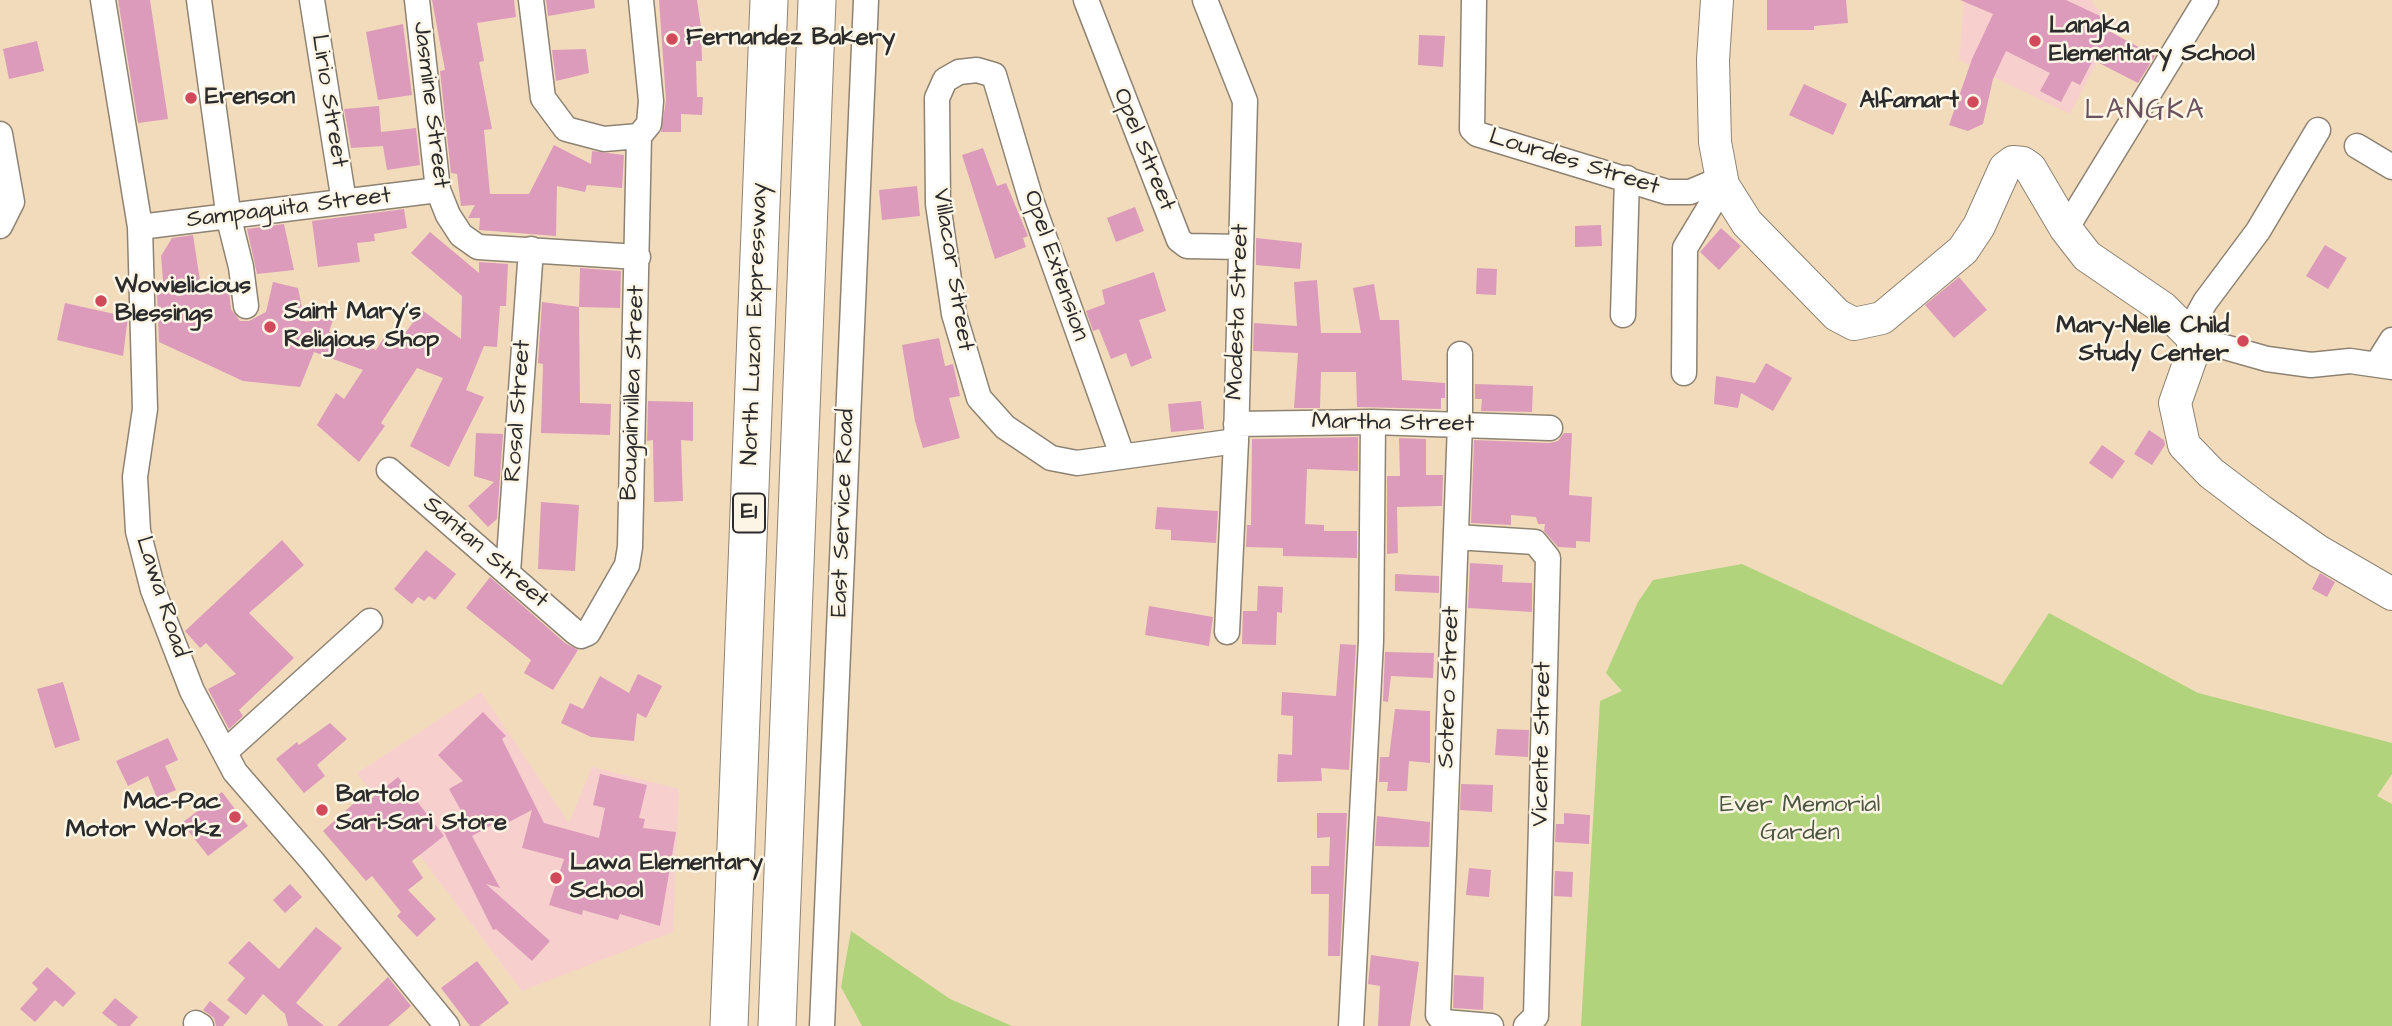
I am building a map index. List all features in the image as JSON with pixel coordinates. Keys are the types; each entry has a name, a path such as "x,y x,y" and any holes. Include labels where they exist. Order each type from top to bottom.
{"highway":[{"name":"North Luzon Expressway","path":"729,1026 769,0"},
{"name":"North Luzon Expressway","path":"777,1026 817,0"}],"main road":[{"path":"1717,0 1713,60 1715,142 1722,182 1747,223 1837,315 1854,324 1882,318 1963,250 1979,226 2000,176 2013,162 2023,163 2030,168 2066,229 2087,256 2163,308 2191,335 2193,352 2175,403 2184,445 2211,473 2261,511 2318,551 2392,594"}],"street":[{"name":"Lawa Road","path":"103,0 140,227 145,409 135,477 138,531 153,590 192,691 242,781 313,862 438,1024"},
{"path":"199,0 229,219 241,267 246,306"},
{"name":"Lirio Street","path":"312,0 345,202"},
{"name":"Jasmine Street","path":"417,0 438,190 448,215 461,235 478,247 638,257"},
{"path":"531,0 543,99 566,129 604,139 639,136"},
{"name":"Bougainvillea Street","path":"581,636 588,633 612,594 627,565 630,547 639,136 649,124 651,101 641,0"},
{"name":"East Service Road","path":"822,1026 866,0"},
{"name":"Opel Street","path":"1086,0 1179,240 1187,246 1241,247"},
{"name":"Modesta Street","path":"1205,0 1245,101 1236,432 1227,632"},
{"name":"Lourdes Street","path":"1474,0 1472,129 1485,138 1627,178 1647,188 1667,192 1690,192 1722,182"},
{"path":"2066,229 2206,0"},
{"name":"Villacor Street","path":"994,75 977,69 959,72 945,80 937,98 938,204 954,314 978,398 1005,426 1051,458 1077,463 1236,432"},
{"name":"Opel Extension","path":"994,75 1031,200 1122,454"},
{"path":"2318,130 2258,231 2205,302 2191,335 2267,359 2311,365 2350,361 2384,366 2392,340"},
{"path":"0,134 12,202 0,226"},
{"path":"2357,146 2392,167"},
{"path":"1623,315 1627,178"},
{"path":"1684,373 1685,248 1722,182"},
{"name":"Sampaguita Street","path":"140,227 229,219 438,190"},
{"name":"Rosal Street","path":"508,572 531,249"},
{"name":"Sotero Street","path":"1460,354 1460,424 1440,1019 1491,1026"},
{"path":"1351,1026 1371,641 1373,422"},
{"name":"Martha Street","path":"1236,432 1373,422 1550,428"},
{"name":"Santan Street","path":"389,470 581,636"},
{"name":"Vicente Street","path":"1456,537 1535,542 1548,558 1536,1016 1526,1026"},
{"path":"225,752 370,621"}],"shaded area":[{"name":"Langka Elementary School","path":"1964,0 2092,0 2095,7 2118,21 2070,114 1959,60"},
{"name":"Lawa Elementary School","path":"481,692 569,823 592,767 679,789 673,932 522,991 357,773"}],"green space":[{"name":"Ever Memorial Garden","path":"1742,564 2002,685 2049,613 2198,693 2392,743 2392,774 2377,796 2392,804 2392,1026 1581,1026 1600,701 1622,691 1606,673 1638,602 1653,580"},
{"path":"851,931 950,999 1012,1026 862,1026 841,987"}],"building":[{"path":"118,0 150,0 168,119 138,123"},
{"path":"432,0 514,0 516,17 477,23 484,61 479,62 492,129 484,130 490,194 529,194 554,145 591,164 592,151 624,155 622,188 587,185 585,192 557,186 556,236 479,230 480,218 468,218 475,205 461,206 457,174 451,173 440,71 445,70"},
{"path":"546,0 594,0 595,8 548,16"},
{"path":"659,0 697,0 702,61 696,61 697,97 703,97 702,115 681,114 681,132 661,132 666,100"},
{"path":"1767,0 1846,0 1848,23 1814,26 1814,30 1767,30"},
{"name":"Langka Elementary School","path":"1960,0 2066,0 2113,22 2109,31 2155,56 2138,83 2093,60 2080,85 2072,81 2061,102 2040,91 2050,73 2006,51 1993,79 1983,124 1968,131 1949,125 1972,59 1993,14"},
{"path":"403,24 412,95 378,100 366,32"},
{"path":"1419,35 1445,36 1443,67 1418,65"},
{"path":"37,41 44,71 9,79 3,49"},
{"path":"586,49 589,73 556,81 552,50"},
{"path":"1804,84 1847,104 1833,135 1789,115"},
{"path":"379,106 381,132 416,128 420,165 387,170 383,146 351,148 344,109"},
{"path":"983,148 997,186 1006,183 1028,236 1023,238 1026,247 995,259 962,155"},
{"path":"917,186 920,216 882,220 879,190"},
{"path":"1135,207 1144,231 1116,242 1107,218"},
{"path":"404,209 407,228 374,234 375,241 357,243 360,262 318,267 312,221"},
{"path":"284,224 294,270 257,274 247,229"},
{"path":"1601,225 1602,246 1575,247 1575,226"},
{"path":"1721,228 1741,246 1719,270 1700,252"},
{"path":"430,232 479,273 479,262 508,264 506,306 500,306 497,347 484,346 466,390 484,397 449,467 410,446 443,378 417,368 381,423 385,426 359,462 317,425 336,393 344,399 363,370 314,352 300,387 243,381 159,342 157,293 164,292 161,256 172,238 193,235 201,287 228,283 231,309 240,321 249,321 266,312 273,282 298,288 305,322 334,317 329,332 376,350 383,339 395,347 422,310 461,339 462,296 411,253"},
{"path":"1256,238 1302,243 1300,269 1256,265"},
{"path":"2325,245 2347,258 2328,289 2306,276"},
{"path":"580,268 621,271 620,308 579,307"},
{"path":"1477,268 1497,269 1496,295 1476,294"},
{"path":"1154,272 1166,311 1139,320 1152,358 1131,367 1126,353 1111,359 1099,329 1093,331 1086,311 1105,304 1102,290"},
{"path":"1959,277 1987,310 1954,338 1925,305"},
{"path":"1317,280 1321,333 1361,333 1353,288 1374,284 1380,320 1399,320 1402,380 1445,383 1445,398 1441,398 1441,409 1357,407 1356,372 1321,372 1320,408 1294,408 1298,353 1253,351 1254,323 1297,326 1294,282"},
{"path":"542,302 579,307 580,403 611,404 610,435 541,433 543,364 538,363"},
{"path":"65,303 128,317 123,356 57,340"},
{"path":"939,338 945,366 953,364 960,396 949,398 960,438 923,448 915,421 902,345"},
{"path":"1766,363 1792,378 1773,411 1741,393 1738,408 1714,404 1716,376 1755,383"},
{"path":"1475,384 1533,386 1532,412 1481,411 1482,399 1475,399"},
{"path":"648,401 693,402 693,441 681,440 683,501 654,502 653,440 647,441"},
{"path":"1201,401 1204,429 1171,432 1168,404"},
{"path":"2149,430 2164,440 2165,445 2152,465 2134,454"},
{"path":"476,433 503,434 497,519 488,527 468,506 494,482 474,476"},
{"path":"1564,433 1572,433 1569,495 1592,497 1590,542 1576,541 1576,548 1558,547 1544,531 1545,524 1538,524 1536,517 1511,515 1511,525 1471,523 1474,440 1550,443 1558,441"},
{"path":"1358,437 1358,471 1307,469 1305,524 1324,525 1324,531 1357,531 1357,558 1283,556 1283,548 1246,547 1247,525 1251,525 1252,439"},
{"path":"1399,438 1426,439 1426,475 1443,475 1442,506 1397,507 1398,553 1387,554 1387,476 1400,476"},
{"path":"2102,445 2125,461 2112,479 2089,463"},
{"path":"541,502 579,505 575,571 538,569"},
{"path":"1157,507 1218,511 1216,543 1171,540 1171,530 1155,529"},
{"path":"282,540 304,565 249,613 294,658 239,710 243,716 229,729 208,689 236,674 206,643 200,648 185,631"},
{"path":"426,550 456,574 435,600 429,596 424,601 418,597 412,604 394,589"},
{"path":"1470,563 1503,565 1502,582 1532,583 1532,612 1468,608"},
{"path":"2320,573 2335,582 2327,597 2312,589"},
{"path":"1395,574 1439,576 1439,593 1395,591"},
{"path":"490,577 565,643 578,650 553,690 524,673 531,660 466,608"},
{"path":"1258,586 1283,587 1282,613 1277,612 1276,645 1242,644 1243,611 1257,611"},
{"path":"1149,606 1213,617 1209,646 1145,635"},
{"path":"1340,644 1356,645 1349,770 1321,768 1322,781 1277,782 1278,754 1292,755 1293,716 1281,715 1282,692 1336,696"},
{"path":"1385,652 1434,653 1433,678 1391,676 1388,702 1383,701"},
{"path":"638,674 662,686 646,718 637,713 634,741 591,737 561,723 570,703 583,709 600,676 629,693"},
{"path":"63,682 80,740 55,748 37,689"},
{"path":"1395,709 1430,711 1430,763 1409,761 1407,791 1387,791 1388,782 1379,782 1380,757 1389,757"},
{"path":"483,712 506,736 502,739 544,823 599,838 605,808 593,805 600,774 647,785 639,818 645,819 643,828 676,832 660,926 620,914 618,920 583,910 582,915 549,905 564,859 522,848 532,810 507,823 505,818 472,836 500,888 486,884 550,941 532,961 496,929 493,930 441,826 463,814 449,789 463,781 438,755"},
{"path":"330,723 347,739 317,765 325,776 304,793 276,759 297,742 299,745"},
{"path":"1497,729 1529,730 1528,757 1495,755"},
{"path":"168,738 178,760 165,766 176,790 157,798 148,776 128,786 116,761"},
{"path":"398,777 444,836 412,861 423,878 408,890 436,919 417,937 397,916 401,912 372,876 366,881 323,831 362,796 367,802"},
{"path":"1461,784 1493,785 1492,812 1460,810"},
{"path":"222,792 248,826 208,856 182,823"},
{"path":"1317,813 1347,813 1340,956 1328,956 1329,894 1311,894 1311,866 1329,866 1330,837 1317,838"},
{"path":"1564,813 1590,815 1589,844 1555,842 1556,824 1564,824"},
{"path":"1377,816 1430,822 1429,847 1375,846"},
{"path":"1469,868 1491,870 1489,897 1466,895"},
{"path":"1555,871 1573,872 1572,897 1554,896"},
{"path":"290,884 302,897 285,913 273,900"},
{"path":"316,927 342,948 296,1003 324,1026 288,1026 285,1014 263,994 246,1015 227,1000 245,978 228,963 249,941 279,969"},
{"path":"1371,955 1419,962 1410,1026 1378,1026 1380,986 1368,984"},
{"path":"477,961 509,1003 479,1026 470,1026 441,988"},
{"path":"47,967 76,993 63,1007 55,1000 35,1022 20,1009 38,989 32,983"},
{"path":"1454,975 1484,977 1483,1010 1453,1008"},
{"path":"388,977 411,1006 388,1026 337,1026"},
{"path":"115,998 138,1017 130,1026 118,1026 102,1013"},
{"path":"210,1001 230,1017 223,1026 216,1026 214,1018 203,1010"}],"place":[{"name":"Fernandez Bakery","path":"672,39"},
{"name":"Langka Elementary School","path":"2035,41"},
{"name":"Erenson","path":"191,98"},
{"name":"Alfamart","path":"1973,102"},
{"name":"Wowielicious Blessings","path":"101,301"},
{"name":"Saint Mary's Religious Shop","path":"270,327"},
{"name":"Mary-Nelle Child Study Center","path":"2243,341"},
{"name":"Bartolo Sari-Sari Store","path":"322,810"},
{"name":"Mac-Pac Motor Workz","path":"235,817"},
{"name":"Lawa Elementary School","path":"556,878"}],"district":[{"name":"LANGKA","path":"2145,112"}]}
